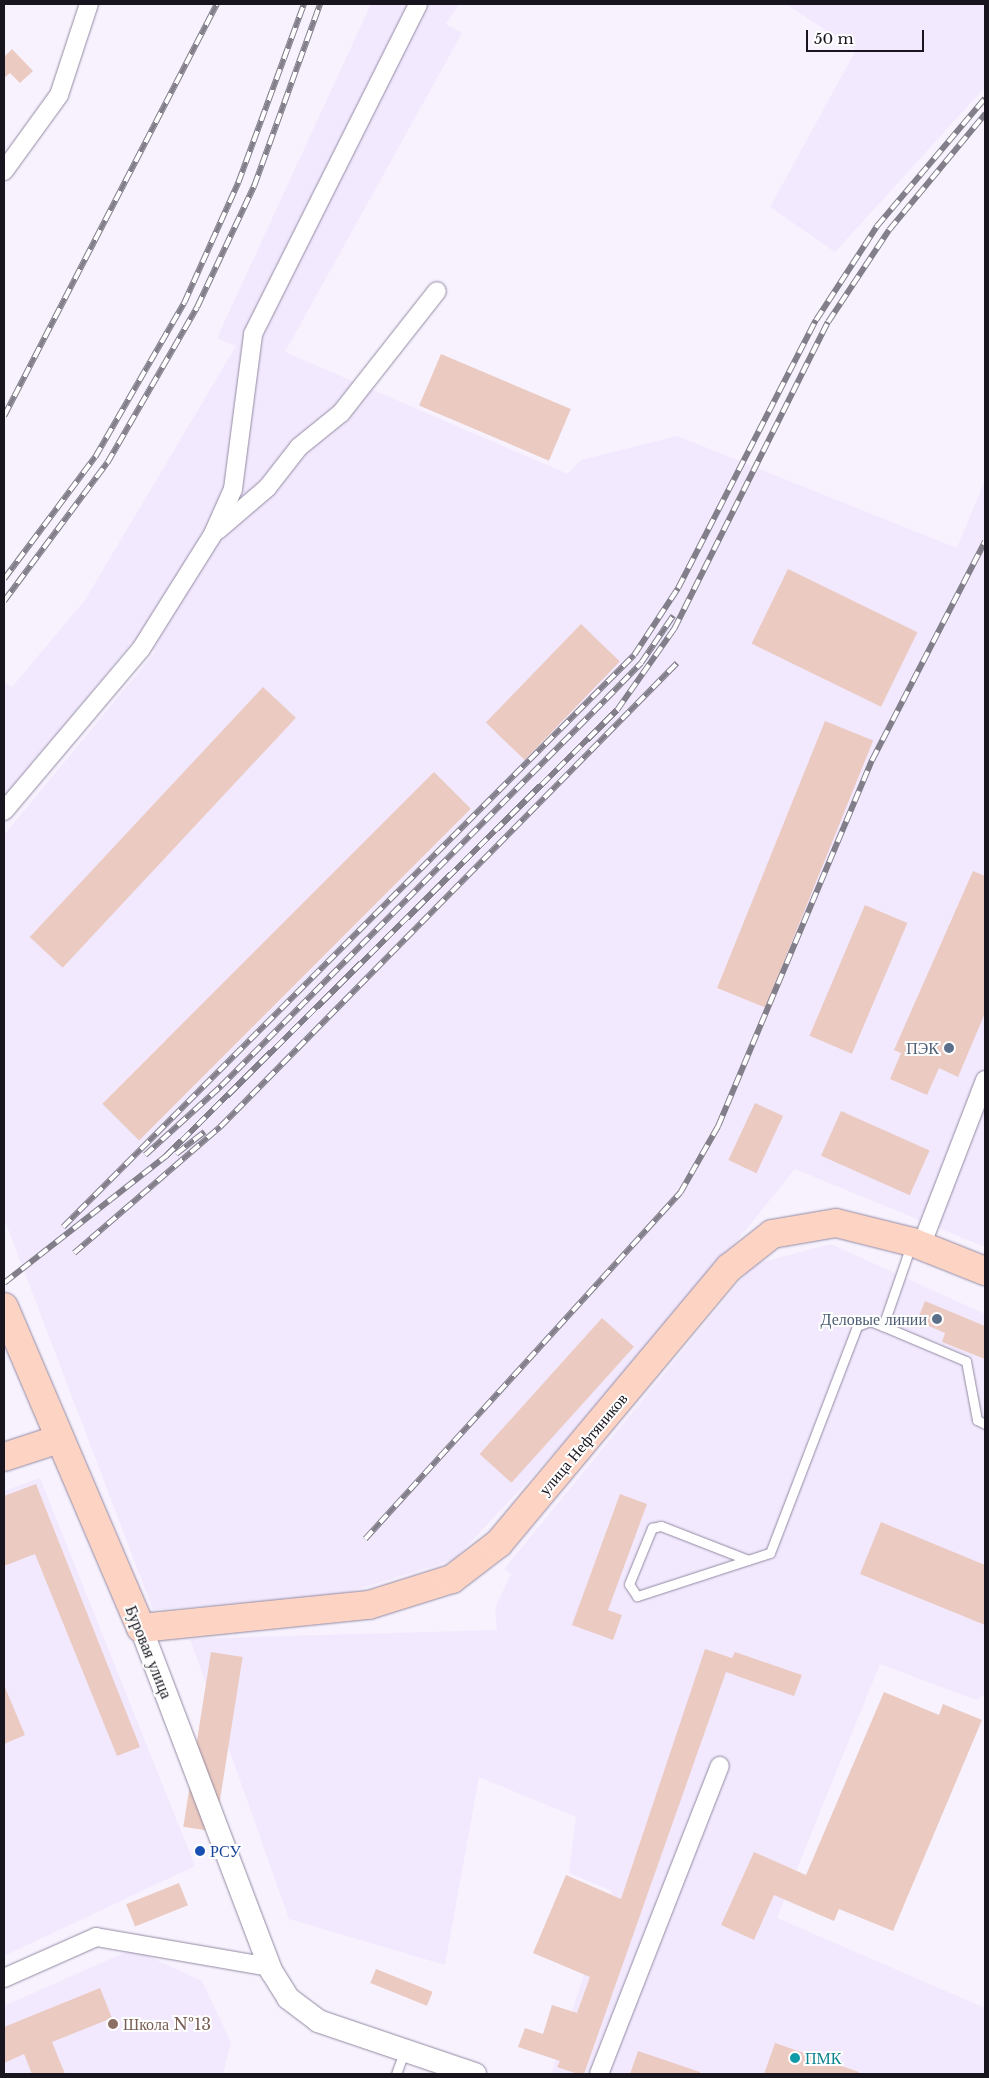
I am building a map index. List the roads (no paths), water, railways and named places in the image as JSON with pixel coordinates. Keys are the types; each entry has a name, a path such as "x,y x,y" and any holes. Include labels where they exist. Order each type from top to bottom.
{"main road":[{"name":"улица Нефтяников","path":"141,1628 369,1605 452,1579 499,1543 729,1268 772,1234 836,1223 916,1244 985,1271"},
{"name":"Буровая улица","path":"4,1307 141,1628"},
{"path":"4,1457 59,1439"}],"street":[{"path":"4,171 59,95 89,4"},
{"path":"4,811 141,649 214,534 233,489 253,334 418,4"},
{"path":"214,534 267,488 299,447 341,412 437,291"},
{"path":"916,1244 985,1080"},
{"name":"Буровая улица","path":"141,1628 270,1967 288,1998 318,2021 404,2052"},
{"path":"598,2074 720,1766"},
{"path":"4,1978 96,1937 270,1967"},
{"path":"404,2052 475,2074"}],"lane":[{"path":"883,1326 916,1244"},
{"path":"748,1560 661,1526 652,1528 629,1584 637,1596 770,1553 857,1326 870,1322 883,1326 966,1360 977,1420 985,1424"},
{"path":"396,2074 404,2052"}],"railway":[{"path":"4,416 217,4"},
{"path":"4,579 95,457 184,303 238,183 304,4"},
{"path":"4,601 107,463 197,307 254,186 320,4"},
{"path":"63,1227 634,655 678,588 816,320 877,226 985,98"},
{"path":"4,1283 166,1156 617,710 674,629 828,322 889,230 985,114"},
{"path":"365,1539 680,1193 718,1126 872,760 985,541"},
{"path":"145,1155 221,1086 606,699 641,663 673,616"},
{"path":"74,1253 220,1127 677,663"},
{"path":"176,1154 204,1132"}],"place":[{"name":"ПЭК","path":"949,1048"},
{"name":"Деловые линии","path":"937,1319"},
{"name":"РСУ","path":"200,1851"},
{"name":"Школа №13","path":"113,2024"},
{"name":"ПМК","path":"795,2058"}]}
